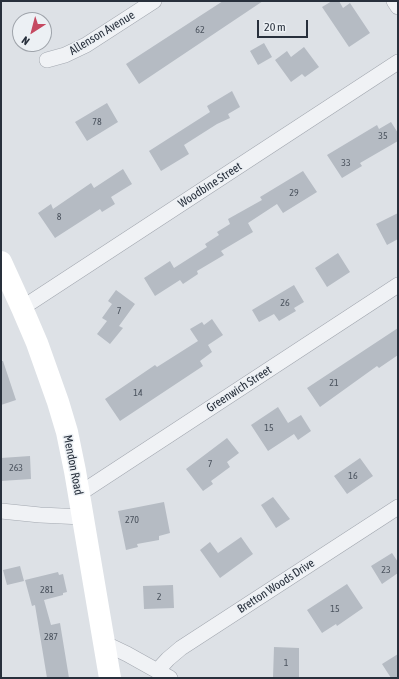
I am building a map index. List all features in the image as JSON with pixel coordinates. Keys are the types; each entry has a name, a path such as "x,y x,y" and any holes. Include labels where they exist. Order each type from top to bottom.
{"street":[{"name":"Allenson Avenue","path":"47,60 65,55 86,45 154,1"},
{"path":"394,1 398,7"},
{"name":"Woodbine Street","path":"22,308 398,62"},
{"name":"Mendon Road","path":"1,262 22,308 45,365 62,416 71,450 110,678"},
{"name":"Greenwich Street","path":"79,494 398,285"},
{"name":"Bretton Woods Drive","path":"157,670 181,648 398,507"},
{"path":"1,511 83,517"},
{"path":"104,643 170,678"}],"building":[{"path":"223,1 263,1 139,84 126,64"},
{"path":"332,1 339,1 343,8 350,3 370,33 349,47 322,7"},
{"path":"264,43 272,57 258,65 250,51"},
{"path":"304,47 319,67 305,77 302,74 291,82 275,60 287,51 291,57"},
{"path":"232,91 240,107 228,114 230,118 217,124 184,145 189,154 161,171 149,151 210,112 207,106"},
{"path":"107,103 118,122 87,141 75,122"},
{"path":"391,122 398,133 398,141 360,163 362,166 342,178 327,155 377,125 379,129"},
{"path":"123,169 132,184 111,197 115,204 102,212 100,209 55,238 38,213 51,204 53,209 91,183 94,188"},
{"path":"303,171 317,192 283,213 277,204 248,223 253,232 221,251 224,255 197,271 198,274 183,284 180,280 155,296 144,278 170,261 174,268 207,247 205,244 219,235 217,232 230,224 228,219 262,200 260,197"},
{"path":"398,213 398,239 387,245 376,224"},
{"path":"338,253 350,272 327,287 315,268"},
{"path":"294,285 304,302 294,308 296,311 279,321 274,314 259,322 252,310"},
{"path":"116,290 135,304 119,326 123,328 110,344 97,334 107,321 102,318 112,304 108,301"},
{"path":"212,319 223,335 208,345 212,352 200,361 203,366 120,421 105,399 155,365 157,367 198,341 190,329 202,322 204,325"},
{"path":"398,328 398,355 379,368 377,366 320,407 307,388"},
{"path":"1,361 3,361 16,400 1,405"},
{"path":"278,407 288,423 301,415 311,431 298,440 294,434 268,451 251,425"},
{"path":"227,438 239,453 227,462 230,467 211,481 213,484 203,491 186,469"},
{"path":"30,456 31,479 1,481 1,458"},
{"path":"360,458 373,476 347,494 334,476"},
{"path":"273,497 290,519 276,528 261,505"},
{"path":"164,502 170,533 159,536 159,540 137,544 138,547 126,550 118,511"},
{"path":"241,537 253,554 220,578 200,550 210,542 218,553"},
{"path":"392,553 398,562 398,573 382,584 371,566"},
{"path":"20,566 24,581 7,585 3,570"},
{"path":"58,572 59,575 63,574 67,592 63,593 63,595 44,600 51,625 60,623 69,678 47,678 35,605 32,606 25,580"},
{"path":"347,584 363,608 337,626 336,624 322,633 307,610"},
{"path":"173,585 174,608 144,609 143,586"},
{"path":"274,647 299,648 299,678 273,678"},
{"path":"398,654 398,678 391,678 382,664"}]}
